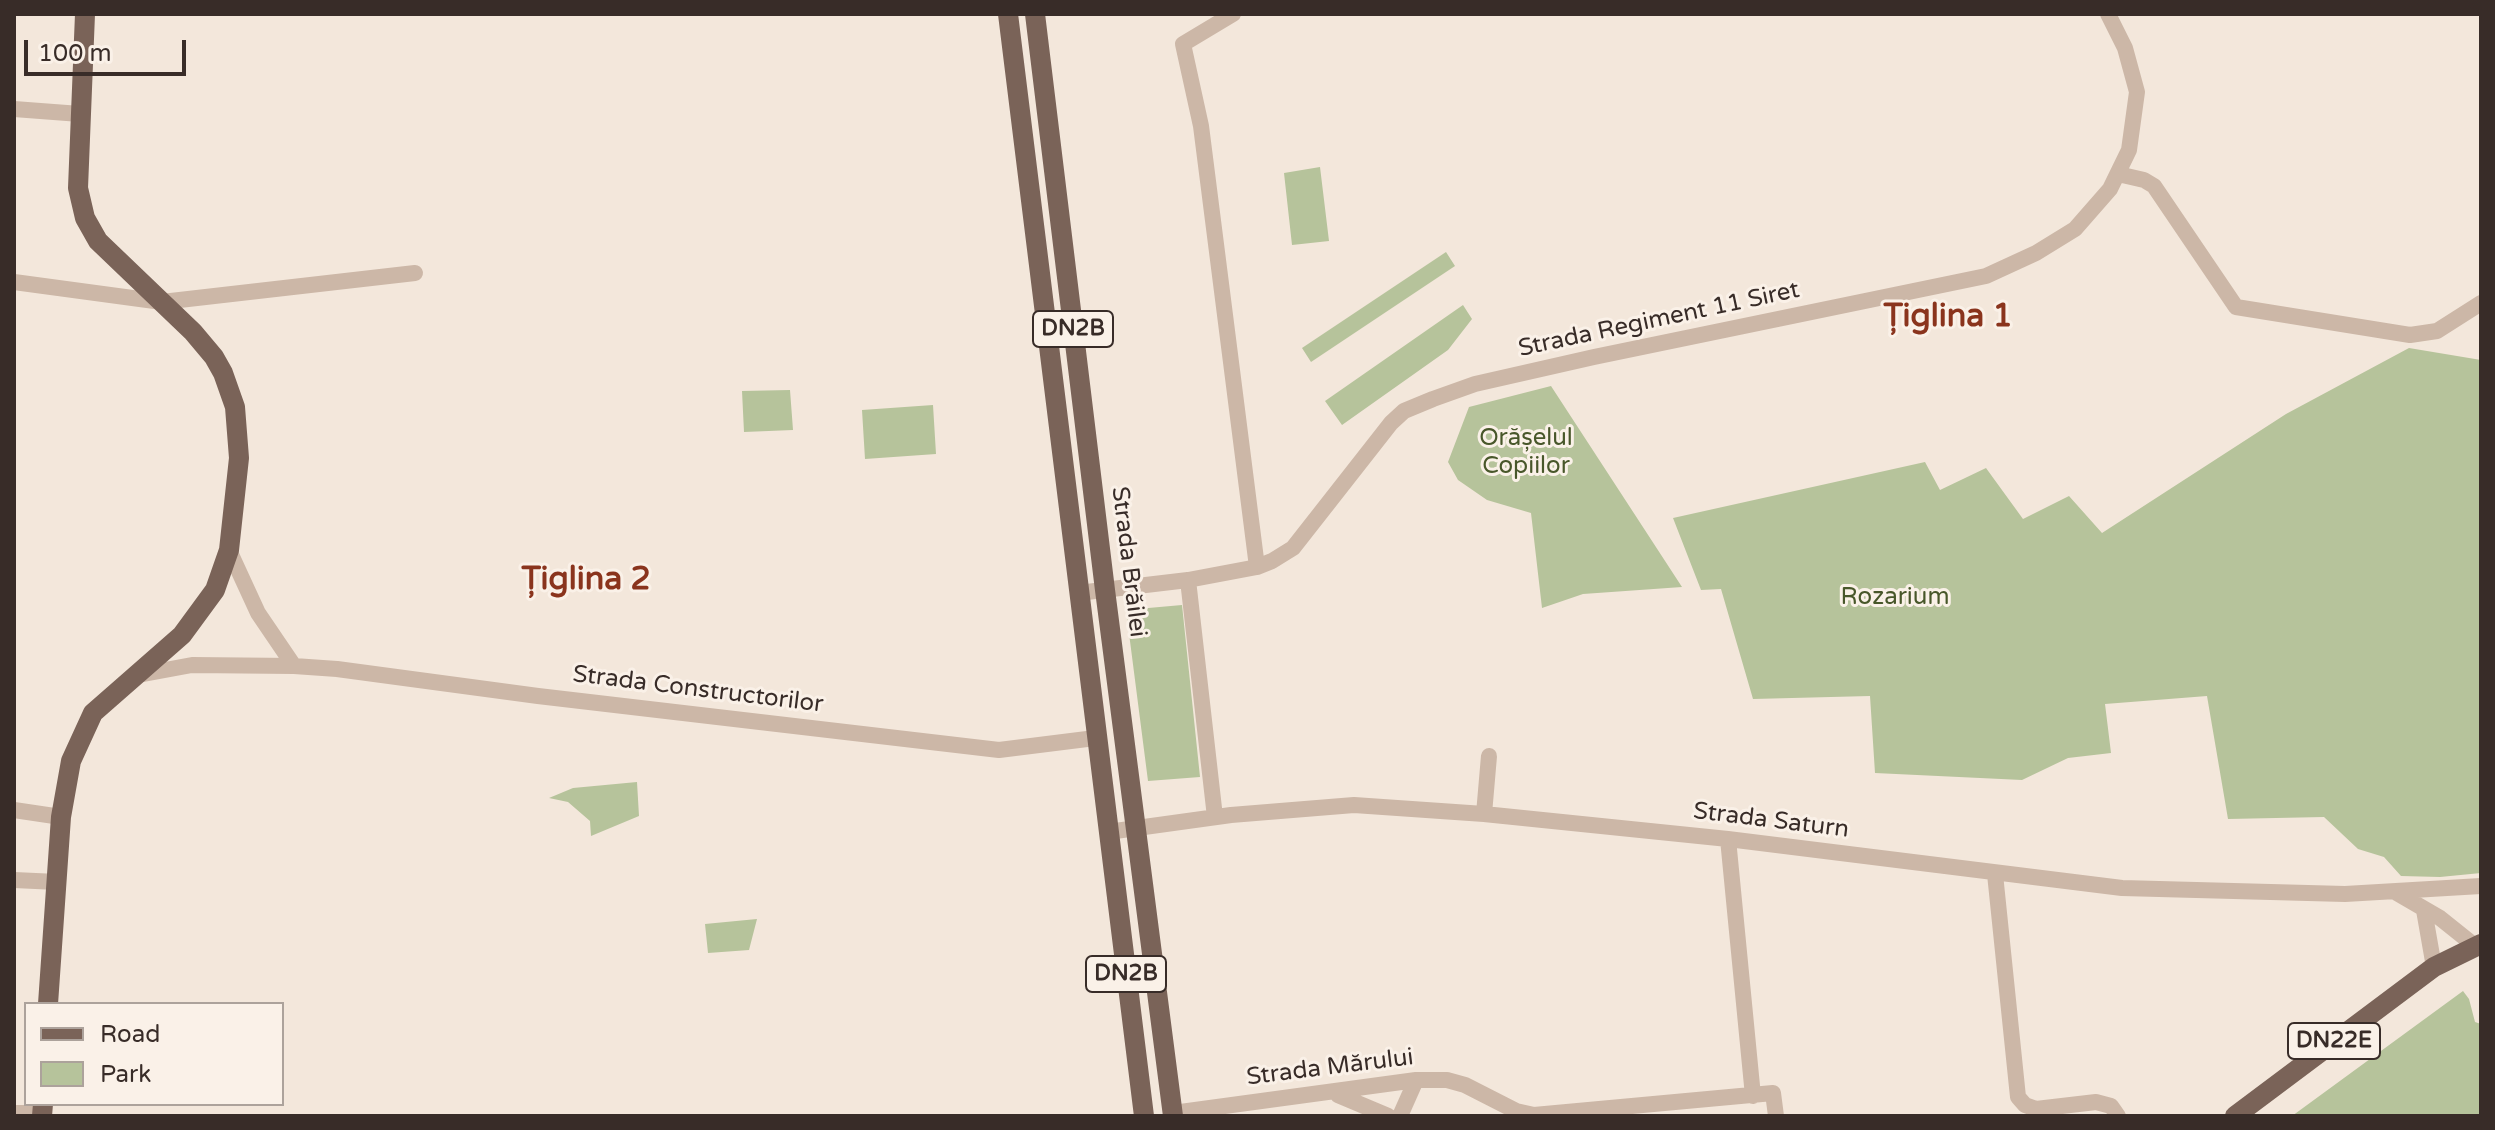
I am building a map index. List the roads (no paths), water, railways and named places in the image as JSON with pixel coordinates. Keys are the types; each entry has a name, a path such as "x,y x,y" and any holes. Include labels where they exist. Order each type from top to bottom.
{"main road":[{"path":"48,1002 61,817 71,761 86,726 103,703 195,621 215,590 229,550 239,458 235,407 214,357 193,332 98,241 85,218 78,188 85,14"},
{"name":"DN2B","path":"1008,14 1144,1116"},
{"name":"Strada Brăilei","path":"1035,14 1173,1115"},
{"name":"DN22E","path":"2235,1116 2434,967 2478,945"}],"street":[{"path":"1233,14 1183,44 1201,126 1257,567"},
{"name":"Strada Regiment 11 Siret","path":"1078,593 1188,580 1257,567 1293,548 1380,434 1404,411 1475,384 1986,276 2028,257 2075,229 2110,189 2129,150 2137,92 2125,48 2108,14"},
{"path":"14,109 80,114"},
{"path":"2118,174 2144,180 2154,186 2236,307 2410,335 2437,331 2481,303"},
{"path":"14,282 162,302 415,273"},
{"path":"229,550 258,613 294,666"},
{"path":"1188,580 1215,817"},
{"name":"Strada Constructorilor","path":"138,675 192,665 294,666 999,750 1095,738"},
{"path":"1484,814 1489,756"},
{"name":"Strada Saturn","path":"1108,832 1215,817 1354,805 1484,814 1728,839 2122,888 2345,894 2481,886"},
{"path":"14,810 61,817"},
{"path":"1728,839 1753,1096"},
{"path":"1995,874 2018,1097 2025,1105 2036,1109 2096,1102 2111,1106 2118,1116"},
{"path":"14,880 57,882"},
{"path":"2396,893 2440,918 2478,945"},
{"path":"2424,910 2434,967"},
{"path":"1400,1116 1416,1080"},
{"name":"Strada Mărului","path":"1173,1115 1416,1080 1447,1080 1465,1085 1516,1111 1534,1115 1773,1093 1776,1116"},
{"path":"1333,1093 1388,1116"},
{"path":"14,1113 42,1111"}],"district":[{"name":"Țiglina 1","path":"1948,318"},
{"name":"Țiglina 2","path":"586,581"}],"park label":[{"name":"Orășelul Copiilor","path":"1526,453"},
{"name":"Rozarium","path":"1895,598"}]}
